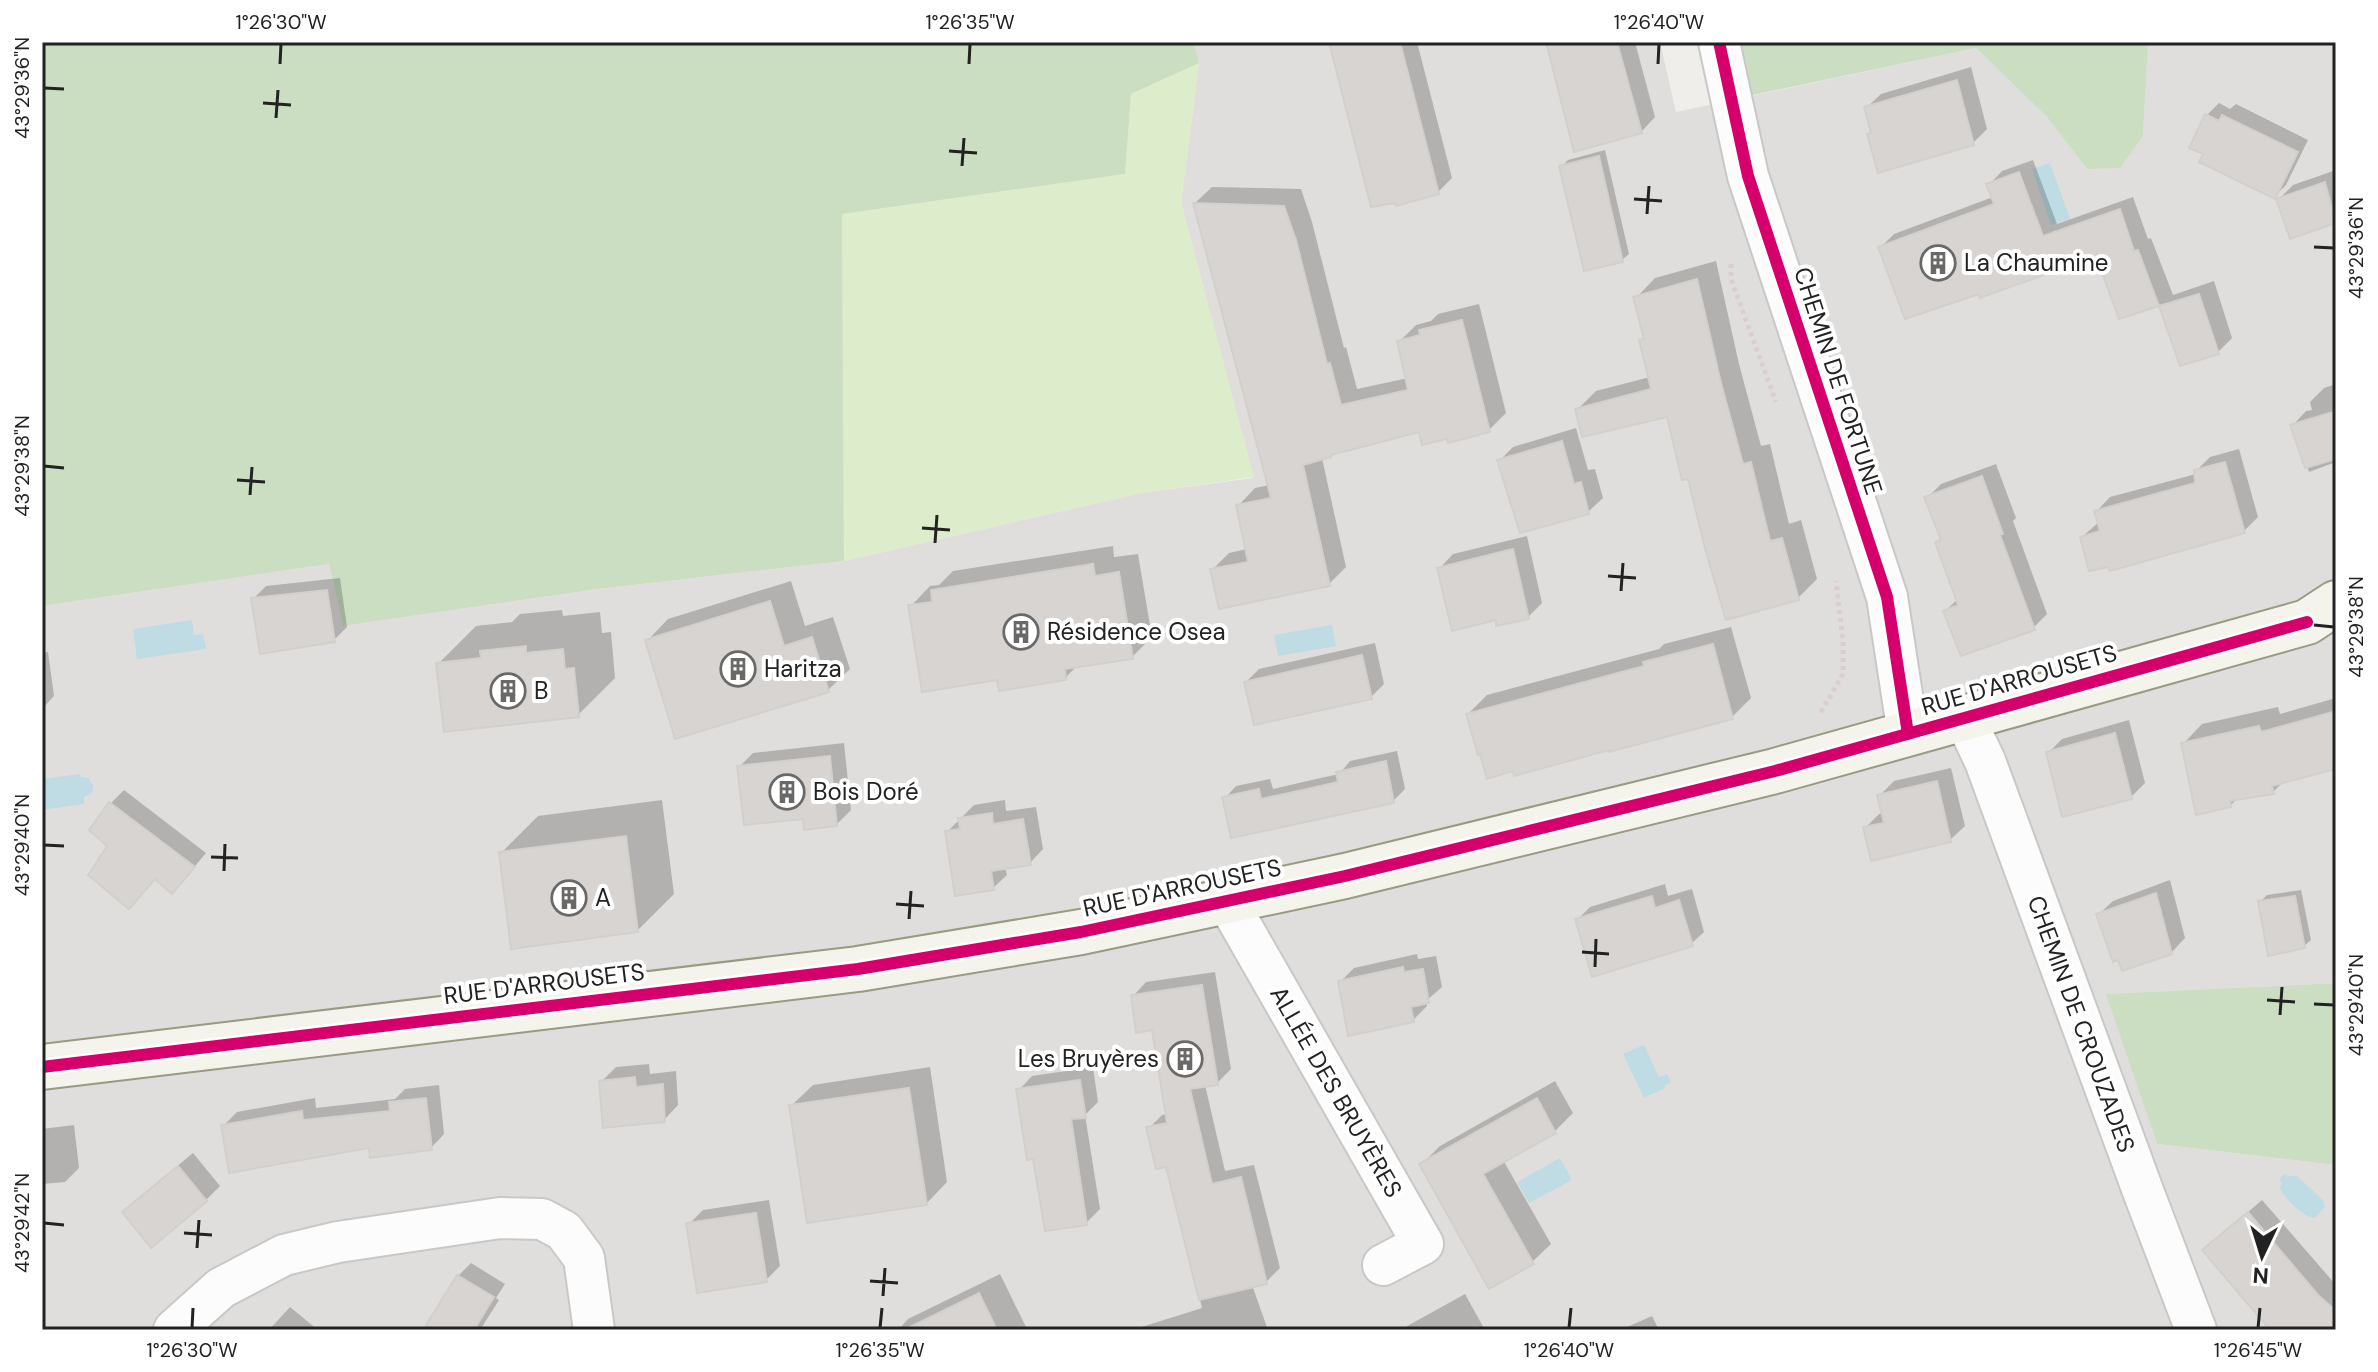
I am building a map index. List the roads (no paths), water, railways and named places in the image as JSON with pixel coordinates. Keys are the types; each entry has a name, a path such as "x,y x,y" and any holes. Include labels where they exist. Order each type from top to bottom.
{"main road":[{"name":"RUE D'ARROUSETS","path":"42,1067 858,969 1032,942 1538,830 1775,771 2326,619"}],"street":[{"name":"CHEMIN DE FORTUNE","path":"1719,42 1748,176 1887,597 1908,734"},
{"name":"CHEMIN DE CROUZADES","path":"1965,719 1985,761 2196,1330"},
{"name":"ALLÉE DES BRUYÈRES","path":"1227,901 1423,1244 1383,1265"},
{"path":"174,1330 221,1288 284,1255 338,1242 500,1218 542,1219 564,1231 584,1258 594,1330"}],"water":[{"path":"2050,163 2070,219 2051,225 2032,169"},
{"path":"192,620 194,635 203,634 206,649 137,659 133,629"},
{"path":"1332,625 1336,646 1278,656 1274,635"},
{"path":"80,774 93,785 92,793 84,797 84,804 42,810 42,779"},
{"path":"1644,1045 1659,1077 1667,1074 1671,1082 1644,1098 1623,1054"},
{"path":"1560,1158 1572,1180 1529,1203 1517,1182"},
{"path":"2284,1174 2297,1176 2323,1200 2325,1207 2315,1218 2299,1211 2285,1196 2279,1179"}],"place":[{"name":"La Chaumine","path":"1938,263"},
{"name":"Résidence Osea","path":"1021,632"},
{"name":"Haritza","path":"738,669"},
{"name":"B","path":"508,691"},
{"name":"Bois Doré","path":"787,792"},
{"name":"A","path":"569,898"},
{"name":"Les Bruyères","path":"1185,1059"}]}
